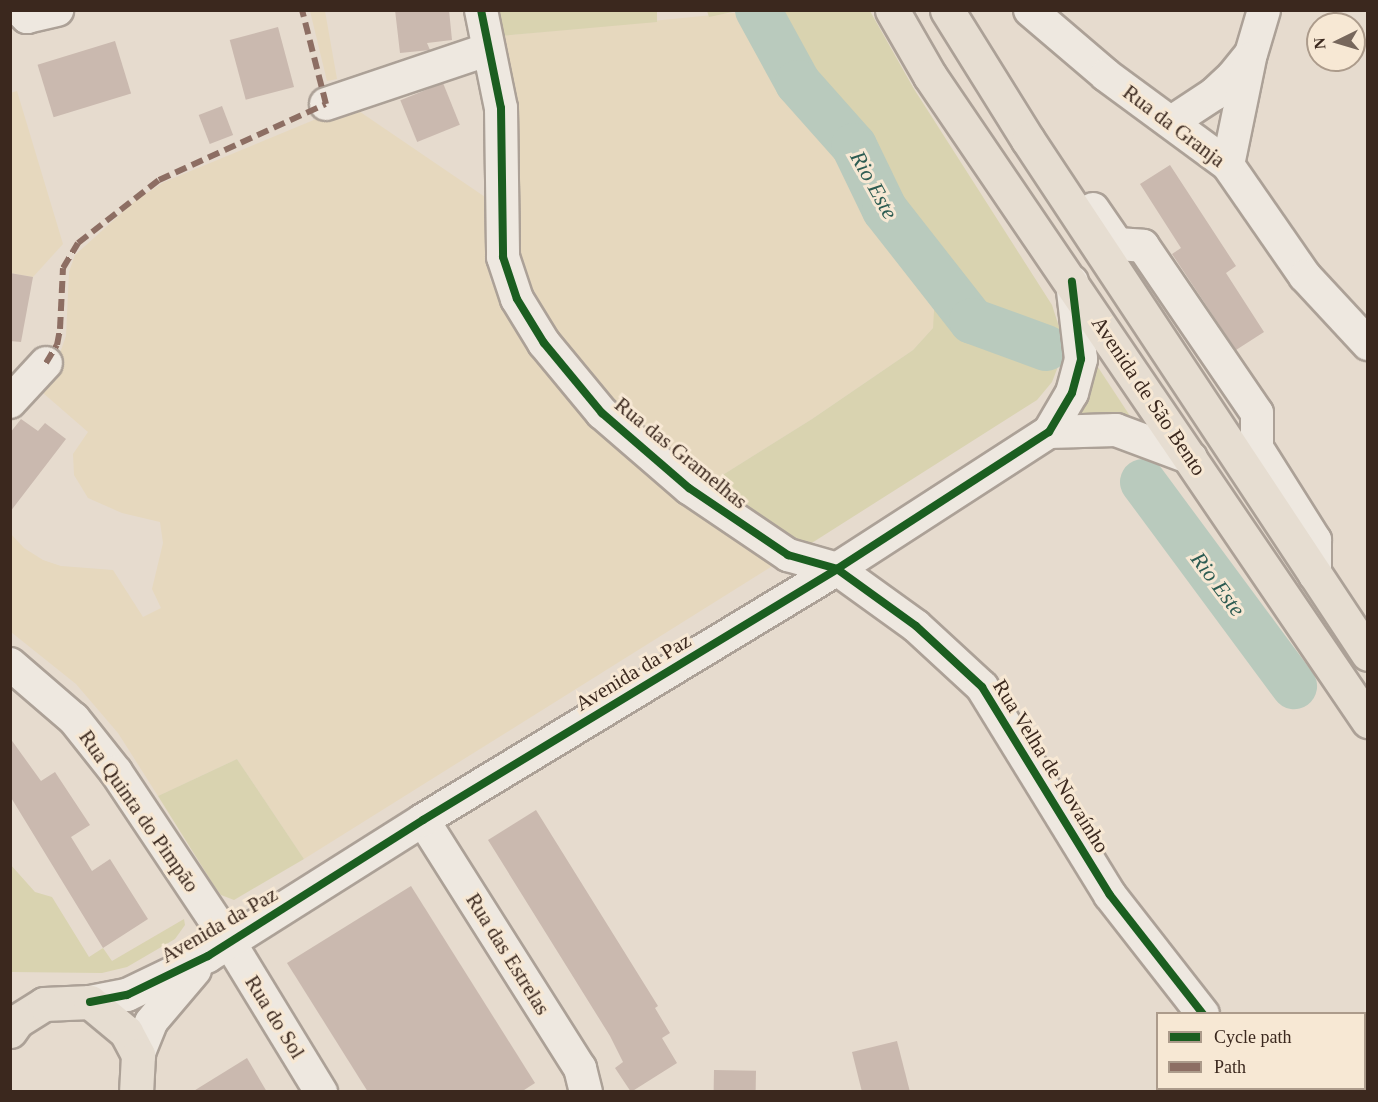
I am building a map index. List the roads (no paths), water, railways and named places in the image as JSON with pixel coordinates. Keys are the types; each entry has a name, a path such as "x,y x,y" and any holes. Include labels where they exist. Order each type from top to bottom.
{"main road":[{"name":"Avenida de São Bento","path":"892,10 930,76 1368,721"},
{"name":"Avenida de São Bento","path":"947,10 1035,151 1368,654"},
{"path":"10,995 44,1004 90,1002 114,1018 138,1055 136,1092"},
{"path":"10,1031 17,1021 44,1004"}],"street":[{"path":"20,10 27,17 57,10"},
{"name":"Rua das Gramelhas","path":"481,10 486,50 501,108 503,256 508,278 529,320 602,413 689,488 788,555 837,569"},
{"name":"Rua da Granja","path":"1030,10 1106,75 1173,121 1228,165 1305,276 1368,344"},
{"path":"1228,165 1251,54 1264,10"},
{"path":"326,104 486,50"},
{"path":"1173,121 1224,86 1251,54"},
{"name":"Avenida da Paz","path":"90,1002 127,995 219,950 423,820 837,569 1049,432 1072,393 1081,359 1072,282"},
{"path":"10,402 46,363"},
{"path":"1049,432 1116,430 1191,458"},
{"name":"Rua Velha de Novaínho","path":"837,569 916,626 982,687 1110,895 1201,1012"},
{"name":"Rua Quinta do Pimpão","path":"10,664 74,719 116,772 219,950"},
{"name":"Rua das Estrelas","path":"423,820 580,1068 586,1092"},
{"name":"Avenida da Paz","path":"138,1055 158,1013 219,950"},
{"name":"Rua do Sol","path":"219,950 321,1092"}],"waterway":[{"name":"Rio Este","path":"758,10 798,83 854,146 885,210 972,321 1046,348"},
{"name":"Rio Este","path":"1143,482 1294,686"}]}
